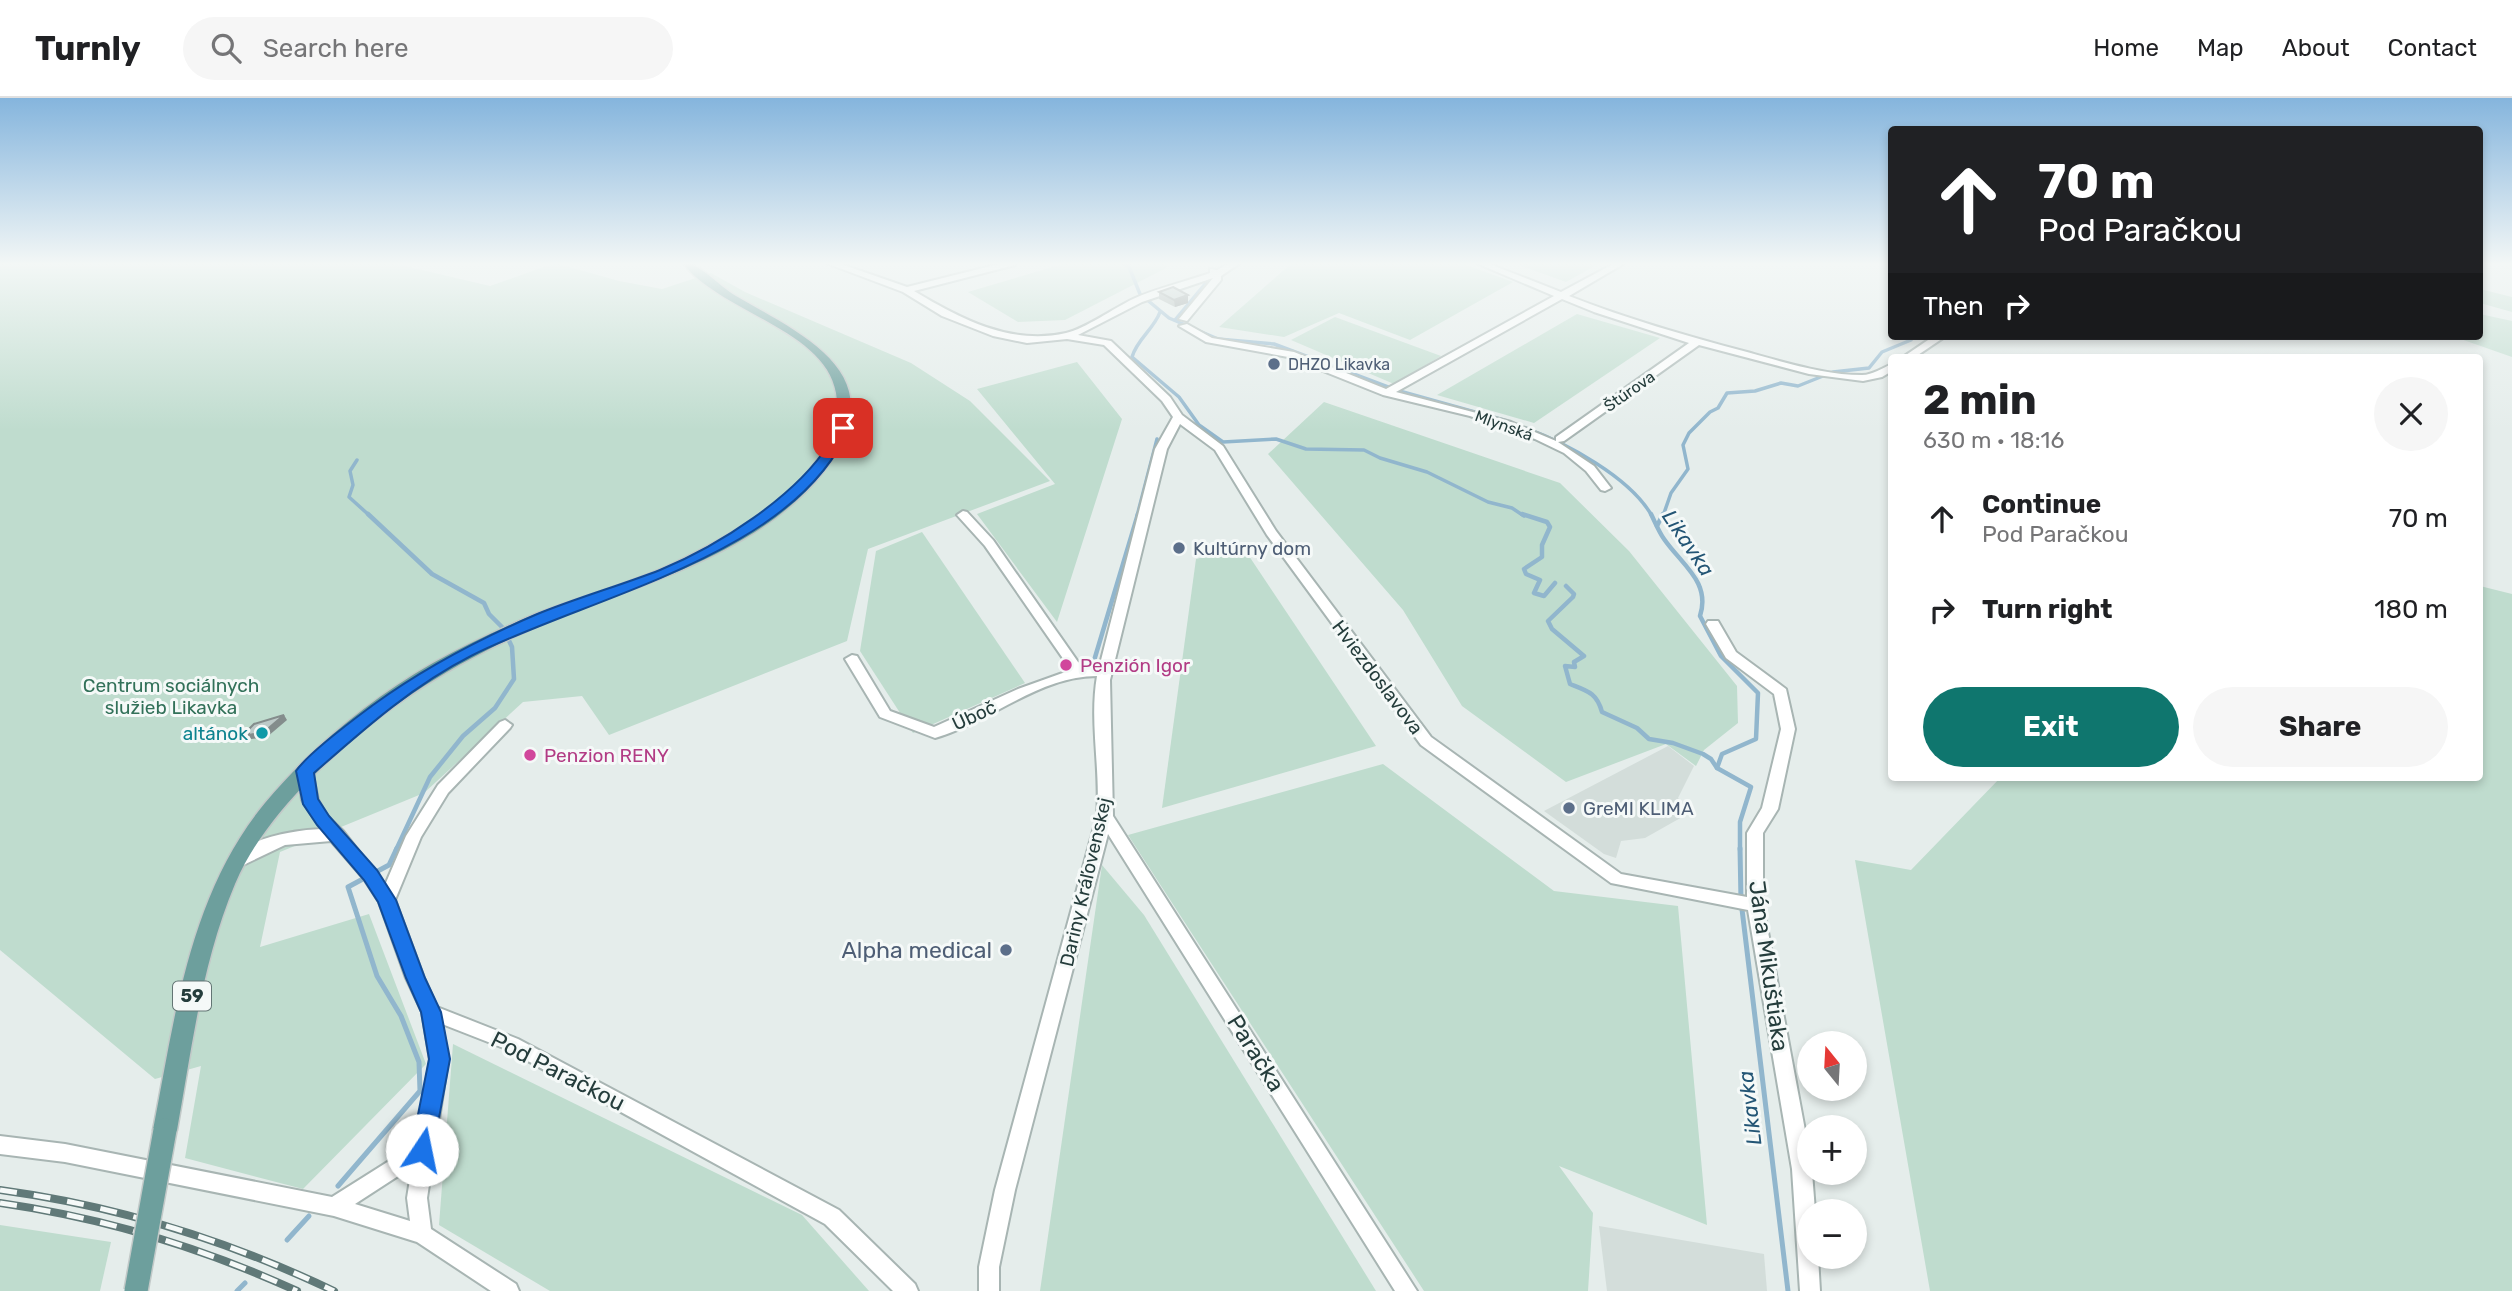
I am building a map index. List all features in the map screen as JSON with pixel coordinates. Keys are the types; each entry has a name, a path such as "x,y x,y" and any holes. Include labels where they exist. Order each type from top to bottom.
{"main road":[{"name":"59","path":"136,1291 165,1130 207,931 232,866 270,811 305,771 362,721 415,682 491,640 542,618 668,572 724,543 793,494 816,471 839,439 844,423 844,399 839,379 823,356 767,319"}],"street":[{"path":"956,319 996,334 1027,340 1068,336 1107,343"},
{"path":"1068,336 1106,319"},
{"name":"Mlynská","path":"1187,319 1184,323 1209,341 1290,354 1391,390 1486,417 1556,445 1594,471 1605,488"},
{"path":"1391,390 1519,319"},
{"path":"1630,319 1697,342 1809,371 1863,378 1878,375 1888,369"},
{"path":"1091,327 1166,399 1178,417"},
{"path":"1913,354 1935,340"},
{"name":"Štúrova","path":"1560,439 1697,342"},
{"name":"Hviezdoslavova","path":"1178,417 1219,447 1271,532 1426,741 1617,879 1755,905"},
{"name":"Dariny Kráľovenskej","path":"989,1291 989,1266 1004,1190 1105,816 1107,792 1100,714 1105,672 1161,449 1178,417"},
{"path":"1169,432 1195,429"},
{"path":"963,515 989,543 1073,664 1084,670 1105,672"},
{"name":"Jána Mikuštiaka","path":"1713,624 1731,654 1781,692 1788,729 1770,808 1755,833 1755,905 1801,1168 1810,1291"},
{"name":"Úboč","path":"852,659 885,715 935,733 1024,692 1084,670"},
{"path":"387,900 414,836 443,789 505,725"},
{"path":"305,771 310,800 323,821 370,875 387,900 415,978 431,1012 439,1059 416,1198 422,1234"},
{"name":"Paračka","path":"1105,816 1407,1291"},
{"path":"232,866 256,849 280,838 307,834 337,835"},
{"name":"Pod Paračkou","path":"431,1012 512,1044 832,1217 908,1291"},
{"path":"0,1145 55,1152 334,1207 422,1234 509,1291"},
{"path":"334,1207 422,1150"}],"shaded area":[{"path":"1668,746 1694,766 1678,798 1691,812 1645,838 1621,841 1616,858 1604,854 1544,811"},
{"path":"1599,1226 1764,1254 1767,1291 1607,1291"}],"green space":[{"name":"Centrum sociálnych služieb Likavka","path":"0,319 807,319 911,363 970,401 1050,481 868,549 847,641 609,735 582,696 523,702 424,793 280,852 260,947 369,914 426,1064 303,1189 185,1158 201,1066 155,1079 0,950"},
{"path":"1012,319 1068,319 1065,320 1018,322"},
{"path":"1228,319 1326,319 1284,337 1219,327"},
{"path":"1332,319 1340,319 1441,356 1394,384 1291,340"},
{"path":"1354,319 1448,319 1410,340"},
{"path":"1569,319 1593,319 1660,338 1534,423 1437,395"},
{"path":"2483,319 2512,321 2512,357 2463,340 2483,340"},
{"path":"1077,362 1122,419 1057,622 977,514 1055,484 977,389"},
{"path":"1324,402 1560,483 1629,551 1737,686 1738,723 1704,750 1696,766 1666,744 1566,782 1462,706 1403,610 1268,454"},
{"path":"922,532 1025,683 913,733 860,651 876,551"},
{"path":"1243,547 1376,746 1162,808 1196,559"},
{"path":"2483,587 2512,594 2512,1291 1930,1291 1855,860 1911,870 1997,781 2483,781"},
{"path":"1383,764 1554,891 1678,906 1707,1225 1559,1166 1593,1213 1588,1291 1424,1291 1128,835"},
{"path":"1102,865 1144,915 1376,1291 1040,1291"},
{"path":"453,1044 802,1215 869,1291 550,1291 439,1225"},
{"path":"0,1225 111,1242 100,1291 0,1291"}],"building":[{"path":"284,715 264,732 249,735 249,729 254,724"}],"waterway":[{"path":"1157,319 1132,357 1179,397 1199,425 1223,442 1276,439 1306,449 1364,450 1380,458 1427,472 1488,502 1512,508 1524,516"},
{"name":"Likavka","path":"1171,319 1218,339 1274,344 1396,390 1507,421"},
{"path":"1663,516 1671,493 1688,469 1683,445 1689,433 1710,412 1718,408 1727,393 1755,391 1781,383 1798,386 1833,372 1869,368 1882,352 1911,340"},
{"name":"Likavka","path":"1525,428 1596,463 1629,488 1652,516"},
{"path":"1137,516 1157,439"},
{"path":"357,460 350,471 353,485 349,497 370,516"},
{"path":"368,514 432,574 484,603 489,614 503,628 512,647 514,679 495,708 463,736 430,777 396,850"},
{"path":"1093,664 1138,514"},
{"path":"1522,514 1547,522 1550,527 1542,545 1542,557 1524,569 1526,574 1540,580 1534,593 1544,596 1555,583"},
{"path":"1657,526 1663,514"},
{"name":"Likavka","path":"1652,516 1657,526"},
{"name":"Likavka","path":"1657,526 1698,584 1702,593 1700,616 1721,656 1758,693 1756,739 1722,754 1717,768"},
{"path":"1566,586 1574,594 1573,597 1548,621 1552,629 1584,656 1574,662 1575,667 1565,666 1570,684 1591,694 1602,712 1637,728 1649,739 1673,743 1703,754 1711,759 1717,768"},
{"name":"Likavka","path":"1717,768 1751,787 1740,822 1740,848"},
{"path":"338,1186 420,1091 419,1062 401,1016 377,976 348,887 389,865 397,848"},
{"name":"Likavka","path":"1740,848 1741,901 1788,1291"},
{"path":"287,1240 309,1216"},
{"path":"237,1291 245,1283"}],"railway":[{"path":"0,1190 87,1205 171,1227 253,1256 334,1291"},
{"path":"0,1203 77,1217 152,1236 225,1261 297,1291"}],"place":[{"name":"DHZO Likavka","path":"1274,364"},
{"name":"Kultúrny dom","path":"1179,548"},
{"name":"Penzión Igor","path":"1066,665"},
{"name":"altánok","path":"262,733"},
{"name":"Penzion RENY","path":"530,755"},
{"name":"GreMI KLIMA","path":"1569,808"},
{"name":"Alpha medical","path":"1006,950"}],"route":[{"path":"422,1150 439,1059 431,1012 415,978 387,900 370,875 323,821 310,800 305,771 362,721 415,682 464,653 542,618 668,572 736,535 793,494 816,471 836,444 843,428"}]}
